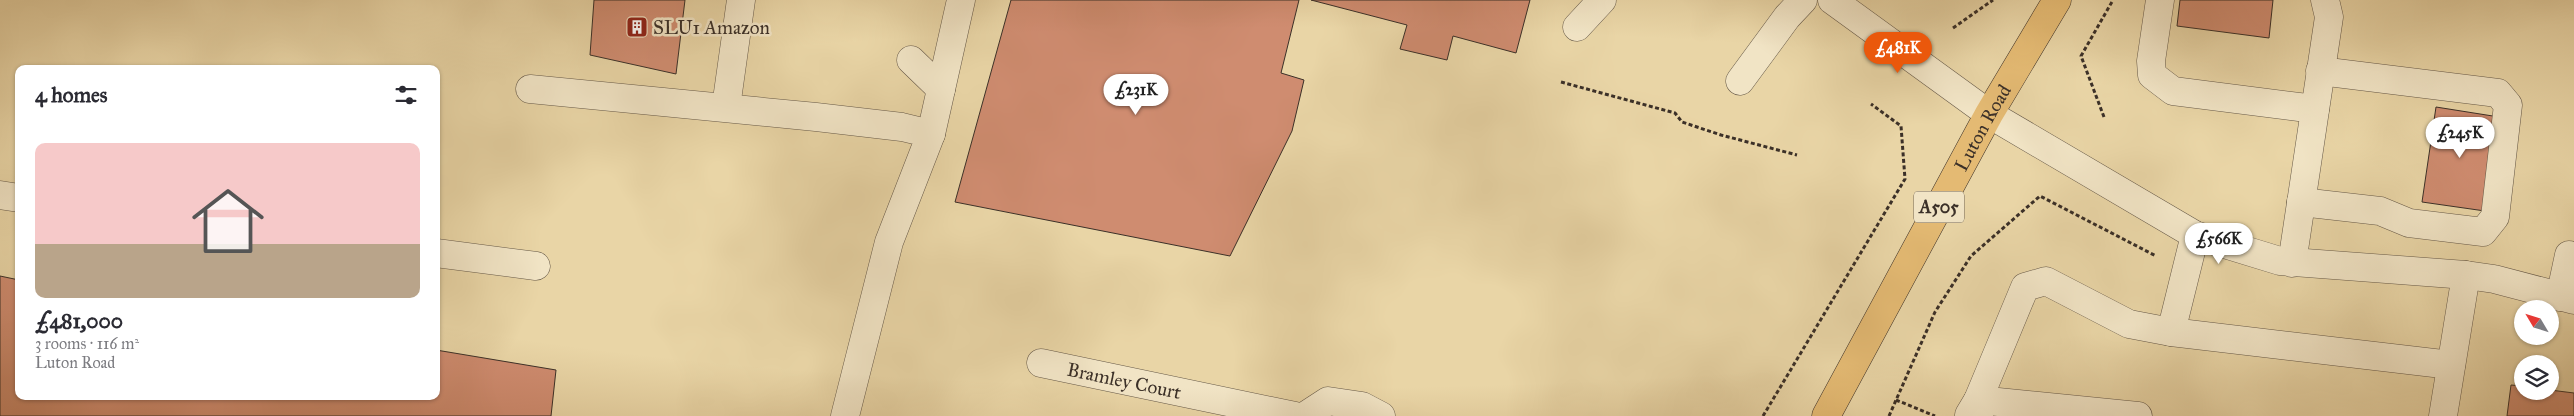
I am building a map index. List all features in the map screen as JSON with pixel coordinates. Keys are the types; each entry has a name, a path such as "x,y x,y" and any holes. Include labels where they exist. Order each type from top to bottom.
{"main road":[{"name":"Luton Road","path":"1826,416 1989,114 2056,0"}],"street":[{"path":"726,107 741,0"},
{"path":"845,416 890,242 931,134 961,0"},
{"path":"1584,0 1577,27 1602,0"},
{"path":"1740,81 1787,17 1803,0"},
{"path":"1832,0 1989,114 2195,235 2280,262 2466,275 2494,279 2567,299 2569,255"},
{"path":"2160,0 2150,61 2152,75 2173,91 2315,109"},
{"path":"2292,263 2315,109 2327,8"},
{"path":"911,60 941,89"},
{"path":"2301,202 2380,211 2409,223 2483,232 2495,217 2508,105 2498,93 2320,71"},
{"path":"530,89 726,107 902,127 931,134"},
{"path":"0,195 15,197"},
{"path":"2171,332 2195,235"},
{"path":"440,254 536,266"},
{"path":"2443,416 2466,275"},
{"path":"2138,416 1975,411 2025,288 2046,281 2129,324 2171,332 2451,366"},
{"name":"Bramley Court","path":"1041,363 1295,416"},
{"path":"1306,416 1328,401 1362,406 1381,416"}],"path":[{"path":"1953,28 1993,0"},
{"path":"2104,117 2081,56 2113,0"},
{"path":"1561,82 1675,113 1682,122 1721,135 1797,155"},
{"path":"1762,416 1905,179 1901,126 1872,104"},
{"path":"1889,416 1935,312 1971,256 2040,196 2157,256"},
{"path":"1896,400 1936,416"}],"building":[{"name":"SLU1 Amazon","path":"594,0 685,0 676,74 590,55"},
{"path":"1011,0 1299,0 1281,73 1304,80 1292,131 1230,256 955,202"},
{"path":"1311,0 1530,0 1516,53 1453,36 1447,60 1400,49 1407,25"},
{"path":"2180,0 2273,0 2269,38 2177,26"},
{"path":"2436,107 2499,117 2485,211 2422,202"},
{"path":"0,276 15,279 15,400 440,400 440,351 556,370 551,416 0,416"},
{"path":"2511,385 2514,385 2514,400 2559,400 2559,391 2574,393 2574,416 2507,416"}],"place":[{"name":"SLU1 Amazon","path":"637,27"}]}
